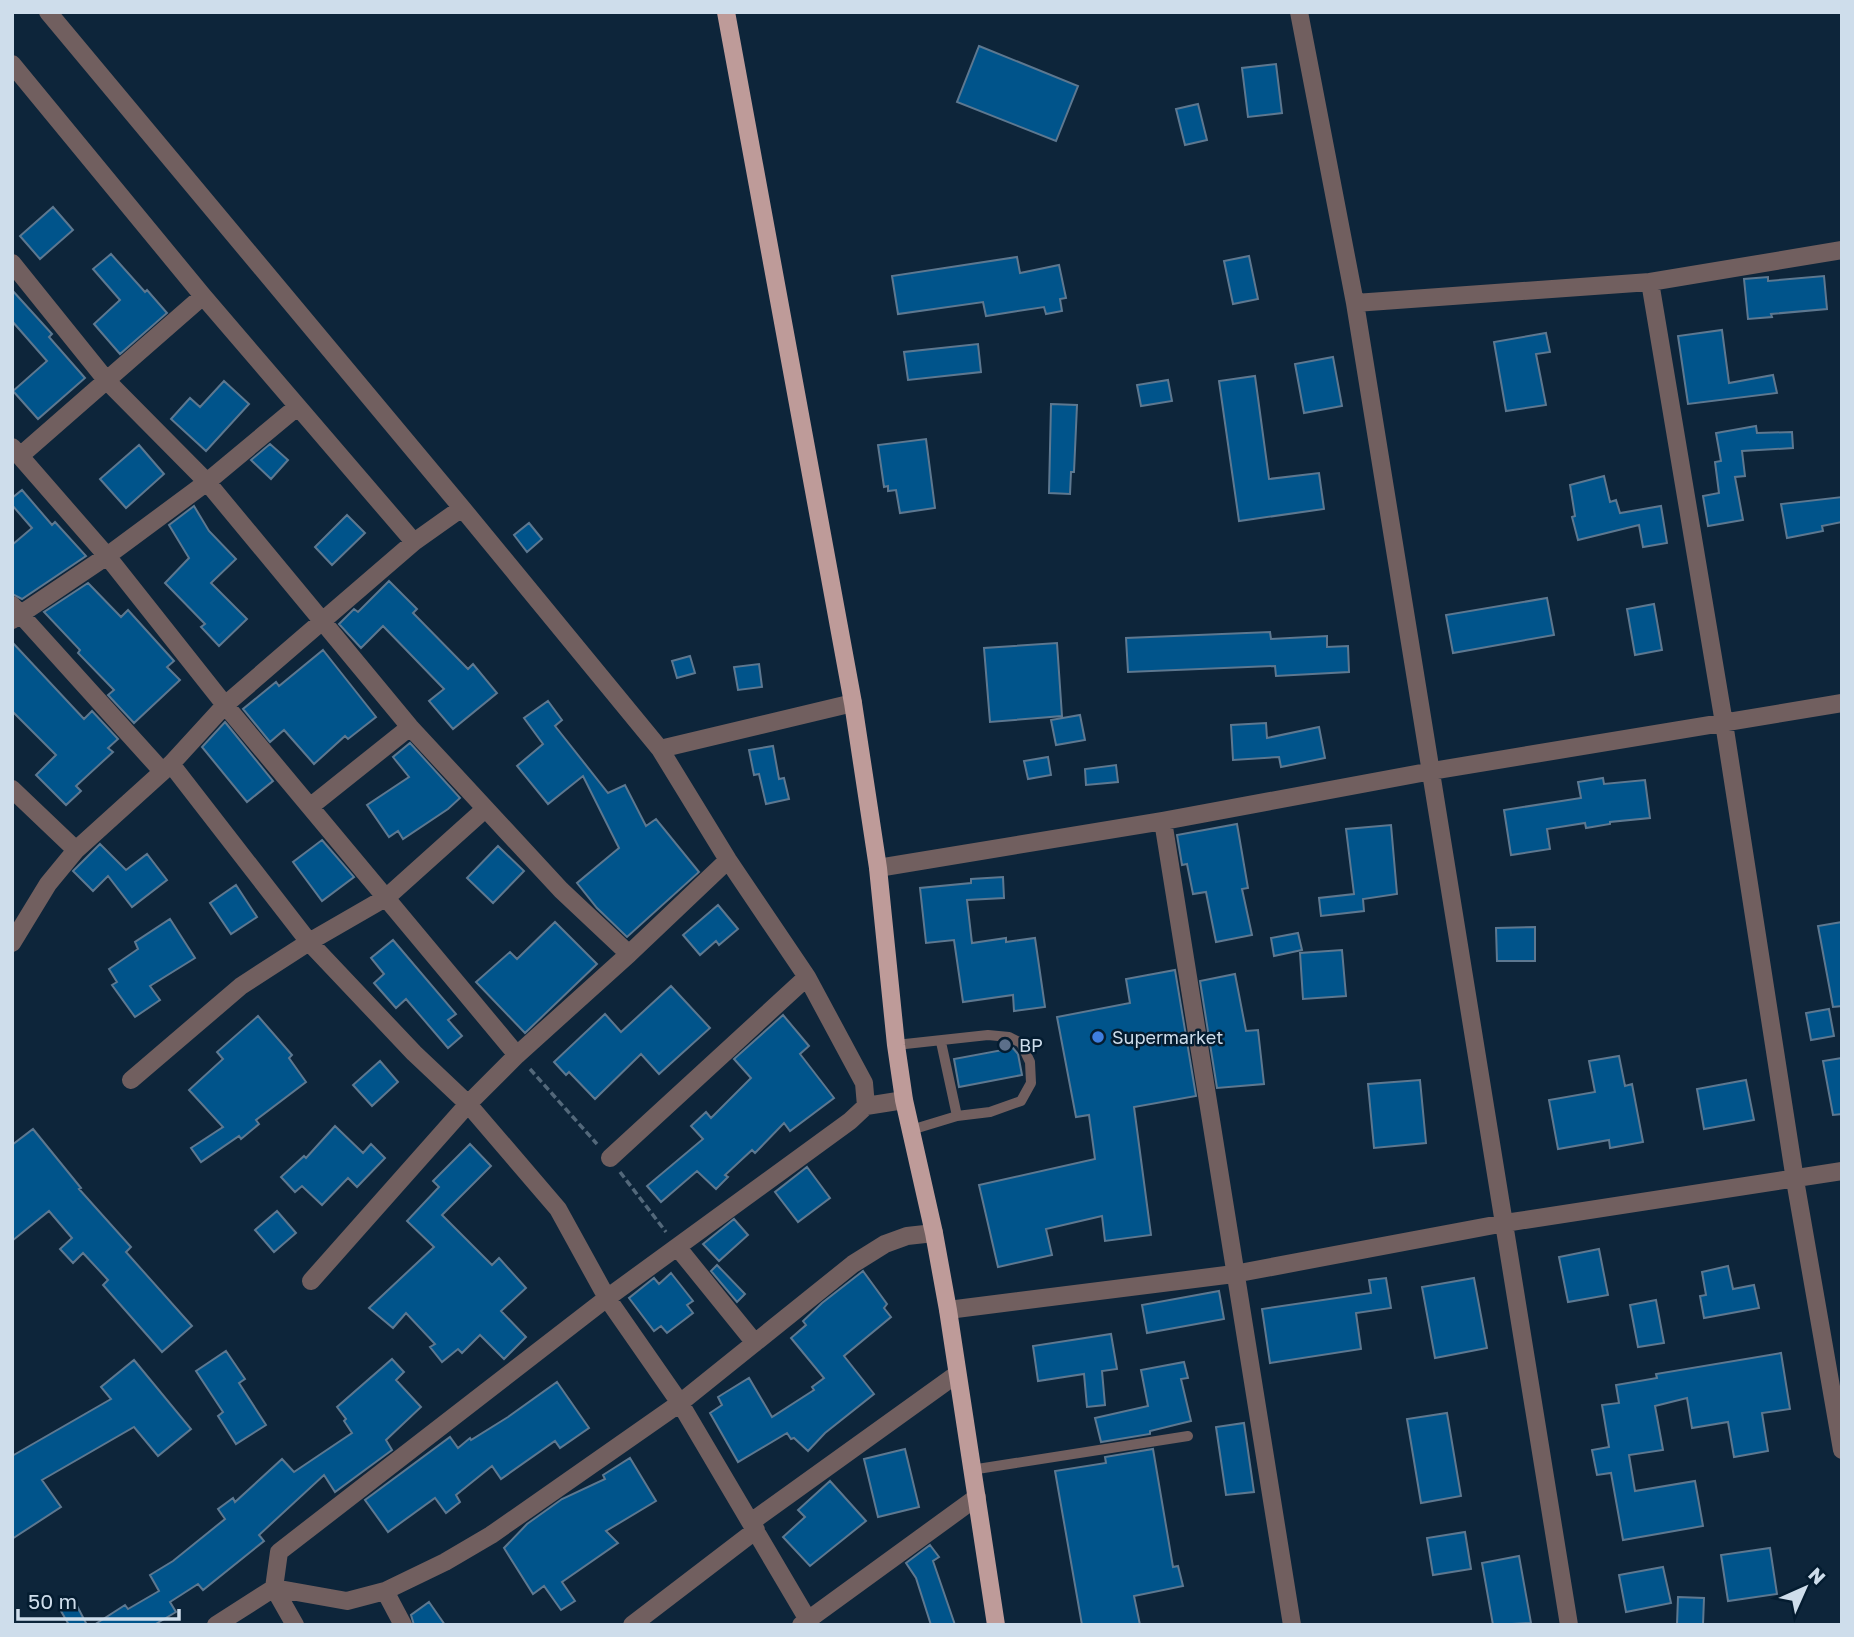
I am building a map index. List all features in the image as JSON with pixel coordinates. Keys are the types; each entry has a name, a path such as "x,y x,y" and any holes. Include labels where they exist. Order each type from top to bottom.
{"main road":[{"path":"726,12 853,703 878,868 895,1045 948,1310 996,1625"}],"street":[{"path":"48,12 660,750 727,860 807,977 864,1083 866,1105"},
{"path":"1299,12 1355,303 1569,1625"},
{"path":"12,64 204,296 414,542"},
{"path":"1355,303 1650,282 1842,250"},
{"path":"12,262 107,381 207,482 410,727 561,890 629,954"},
{"path":"1650,282 1724,723 1795,1180 1842,1450"},
{"path":"204,296 107,381 16,451 107,556 225,705 517,1055"},
{"path":"298,407 207,482 107,556 15,613 167,768 309,942 414,1053 468,1104 558,1209 607,1298 680,1403 807,1623 977,1497"},
{"path":"12,943 48,884 76,850 167,768 225,705 414,542 462,508"},
{"path":"660,750 853,703"},
{"path":"878,868 1163,821 1432,771 1842,703"},
{"path":"311,806 410,727"},
{"path":"12,789 76,850"},
{"path":"131,1080 241,986 309,942 387,897 485,809"},
{"path":"1163,821 1292,1625"},
{"path":"311,1281 468,1104 727,860"},
{"path":"610,1158 807,977"},
{"path":"295,1625 274,1588 279,1552 607,1298 850,1121 866,1105 904,1100"},
{"path":"948,1310 1234,1274 1506,1223 1842,1171"},
{"path":"216,1625 274,1588 347,1601 385,1591 445,1562 491,1535 680,1403 853,1265 885,1244 907,1236 934,1233"},
{"path":"678,1248 755,1343"},
{"path":"632,1625 753,1526 957,1374"},
{"path":"385,1591 403,1625"}],"lane":[{"path":"895,1045 988,1035 1009,1037 1021,1043 1030,1062 1031,1083 1021,1101 990,1112 957,1116 911,1130"},
{"path":"941,1042 957,1116"},
{"path":"971,1470 1188,1436"}],"building":[{"path":"979,46 1078,86 1056,141 957,102"},
{"path":"1276,64 1282,113 1248,117 1242,68"},
{"path":"1198,104 1207,140 1185,145 1176,109"},
{"path":"53,207 73,230 40,259 20,236"},
{"path":"111,254 167,313 120,354 94,324 120,300 93,269"},
{"path":"1249,256 1258,299 1233,304 1224,261"},
{"path":"1017,257 1020,273 1059,265 1066,298 1060,299 1062,311 1046,314 1044,307 986,316 983,302 898,314 892,276"},
{"path":"1824,276 1827,309 1748,319 1744,279 1768,277 1768,281"},
{"path":"12,290 52,334 49,337 85,378 38,419 13,391 47,361 12,321"},
{"path":"1722,330 1729,383 1773,375 1777,393 1688,404 1678,336"},
{"path":"1546,333 1550,352 1536,354 1546,405 1506,411 1494,342"},
{"path":"978,344 981,372 908,380 904,352"},
{"path":"1333,357 1342,406 1304,413 1295,364"},
{"path":"1255,376 1269,479 1319,473 1324,509 1239,521 1219,381"},
{"path":"1168,380 1172,401 1141,406 1137,385"},
{"path":"224,381 249,404 206,451 171,419 190,398 200,407"},
{"path":"1051,404 1077,405 1074,472 1071,472 1070,494 1049,493"},
{"path":"1756,426 1757,433 1792,432 1793,448 1742,451 1745,476 1735,477 1743,520 1708,526 1703,496 1719,493 1715,462 1721,461 1716,433"},
{"path":"926,439 935,508 900,513 896,490 888,491 888,486 884,487 878,445"},
{"path":"270,444 288,460 271,479 251,460"},
{"path":"139,445 164,474 126,508 100,479"},
{"path":"1604,476 1610,502 1616,500 1620,513 1661,506 1667,543 1643,547 1639,525 1578,540 1572,517 1575,516 1570,485"},
{"path":"22,490 52,525 55,522 86,556 22,599 12,594 12,545 32,528 12,505 12,498"},
{"path":"1842,497 1842,522 1822,526 1823,531 1787,538 1781,504"},
{"path":"194,506 209,531 236,559 211,583 247,619 219,646 201,627 205,624 165,583 189,558 169,525"},
{"path":"347,515 365,533 332,565 315,547"},
{"path":"529,523 542,539 527,552 514,535"},
{"path":"389,581 417,609 413,613 468,669 473,664 497,693 453,729 429,701 444,689 383,626 361,648 339,624 354,609 358,612"},
{"path":"88,583 121,617 128,610 174,661 167,667 180,680 134,723 108,695 114,690 44,612"},
{"path":"1547,598 1554,635 1453,653 1446,615"},
{"path":"1654,604 1662,650 1635,655 1627,609"},
{"path":"1270,632 1271,639 1327,636 1327,647 1348,646 1349,672 1276,676 1275,666 1128,672 1126,638"},
{"path":"12,642 84,719 92,711 118,739 108,748 113,752 76,786 81,791 66,805 36,775 56,755 12,711"},
{"path":"1057,643 1062,716 990,722 984,648"},
{"path":"323,650 376,717 348,739 345,736 314,764 284,730 270,742 243,709 276,682 279,686"},
{"path":"690,656 695,673 677,678 672,661"},
{"path":"759,664 762,687 738,690 734,667"},
{"path":"548,701 562,720 555,726 608,793 625,785 646,826 656,819 699,872 627,937 597,908 577,883 619,848 583,776 548,804 517,766 543,744 524,718"},
{"path":"1080,715 1085,740 1056,745 1051,720"},
{"path":"225,722 273,781 247,802 202,747"},
{"path":"1266,723 1267,738 1319,727 1325,758 1281,767 1279,757 1233,760 1231,725"},
{"path":"410,743 460,798 403,839 398,831 389,837 367,805 409,777 393,757"},
{"path":"773,746 779,779 784,778 789,799 766,804 759,774 754,775 749,750"},
{"path":"1048,757 1051,775 1028,779 1024,761"},
{"path":"1116,765 1118,782 1086,785 1085,769"},
{"path":"1603,778 1604,784 1645,780 1650,818 1610,822 1586,828 1585,823 1547,829 1550,849 1511,855 1504,810 1581,798 1578,782"},
{"path":"1237,824 1248,888 1242,889 1252,935 1216,942 1206,892 1193,894 1187,864 1182,865 1177,835"},
{"path":"1391,825 1397,894 1363,899 1364,911 1321,916 1319,898 1354,894 1346,829"},
{"path":"322,840 354,877 322,901 293,862"},
{"path":"100,844 126,870 147,854 167,880 132,907 108,876 93,891 73,871"},
{"path":"498,846 524,871 493,903 467,878"},
{"path":"1003,877 1004,898 967,900 972,943 1006,938 1006,942 1035,938 1045,1007 1014,1011 1013,995 963,1002 954,940 926,943 920,888 971,883 971,879"},
{"path":"236,885 257,917 231,934 210,903"},
{"path":"718,905 738,929 719,945 716,941 700,955 683,935"},
{"path":"170,919 195,958 150,986 160,1000 135,1017 112,985 117,982 109,969 138,949 135,942"},
{"path":"555,922 597,964 525,1033 476,982 510,952 517,959"},
{"path":"1842,922 1842,1006 1833,1007 1818,926"},
{"path":"1535,927 1535,961 1497,961 1496,928"},
{"path":"1298,933 1302,950 1274,956 1271,938"},
{"path":"393,940 456,1014 448,1020 462,1036 448,1048 406,999 396,1008 374,983 384,974 371,958"},
{"path":"1342,950 1346,996 1303,999 1300,953"},
{"path":"1175,970 1196,1096 1134,1107 1151,1235 1105,1241 1102,1216 1046,1229 1052,1255 998,1267 979,1185 1095,1159 1089,1115 1076,1117 1057,1017 1130,1003 1126,979"},
{"path":"1235,974 1246,1031 1258,1030 1264,1084 1217,1088 1200,981"},
{"path":"671,986 710,1028 659,1074 641,1054 595,1099 569,1072 566,1075 554,1062 605,1014 621,1032"},
{"path":"1829,1009 1834,1036 1811,1040 1806,1013"},
{"path":"783,1015 809,1046 800,1054 834,1098 790,1131 784,1123 755,1153 752,1150 725,1175 728,1177 716,1189 697,1171 661,1202 647,1186 703,1139 691,1126 706,1112 711,1118 751,1078 734,1059"},
{"path":"258,1016 292,1055 289,1058 306,1082 256,1120 259,1124 241,1139 239,1136 201,1162 191,1148 223,1127 189,1090 223,1059 217,1052"},
{"path":"1013,1048 1018,1054 1022,1075 959,1087 954,1059"},
{"path":"1619,1056 1625,1086 1632,1084 1643,1142 1610,1148 1609,1140 1558,1149 1549,1100 1595,1092 1589,1061"},
{"path":"1842,1058 1842,1114 1833,1115 1823,1061"},
{"path":"380,1061 398,1082 372,1106 353,1085"},
{"path":"1420,1080 1426,1143 1374,1148 1368,1084"},
{"path":"1746,1080 1754,1120 1704,1129 1697,1089"},
{"path":"335,1126 363,1153 371,1144 385,1158 357,1187 348,1178 322,1205 302,1186 295,1192 281,1177 304,1156 306,1158"},
{"path":"33,1129 81,1188 79,1189 131,1247 126,1252 192,1326 162,1352 103,1285 108,1280 83,1253 73,1263 60,1249 72,1238 49,1211 12,1241 12,1145"},
{"path":"470,1144 491,1166 442,1215 492,1265 499,1258 526,1288 501,1311 526,1337 504,1359 480,1335 462,1353 458,1349 442,1362 430,1347 435,1344 406,1313 393,1328 369,1308 434,1247 407,1221 439,1187 433,1181"},
{"path":"807,1167 830,1198 798,1222 775,1192"},
{"path":"277,1211 296,1233 274,1252 255,1230"},
{"path":"734,1219 748,1235 719,1261 703,1244"},
{"path":"1599,1249 1608,1295 1568,1302 1559,1257"},
{"path":"717,1265 745,1294 737,1302 711,1271"},
{"path":"1728,1266 1733,1289 1754,1285 1759,1308 1704,1318 1700,1296 1706,1295 1702,1272"},
{"path":"863,1271 887,1304 884,1308 891,1317 844,1356 874,1394 825,1433 808,1451 787,1433 738,1462 710,1413 722,1405 718,1397 749,1378 772,1417 814,1390 812,1387 824,1378 791,1338 806,1325 803,1321 822,1303"},
{"path":"671,1273 693,1301 687,1305 693,1313 667,1333 661,1326 654,1331 629,1298 654,1278 659,1284"},
{"path":"1386,1278 1391,1308 1356,1313 1361,1349 1270,1363 1262,1309 1371,1293 1369,1280"},
{"path":"1474,1278 1487,1348 1435,1358 1422,1287"},
{"path":"1219,1291 1224,1319 1147,1333 1142,1305"},
{"path":"1656,1300 1664,1343 1638,1347 1630,1305"},
{"path":"1111,1334 1117,1369 1102,1371 1105,1405 1087,1407 1084,1374 1038,1381 1033,1346"},
{"path":"226,1351 245,1379 239,1383 266,1425 236,1444 218,1416 223,1412 196,1371"},
{"path":"1781,1353 1790,1409 1762,1413 1768,1451 1734,1457 1728,1422 1692,1428 1687,1398 1655,1406 1663,1450 1629,1455 1635,1491 1695,1481 1703,1526 1623,1540 1611,1473 1597,1475 1592,1450 1609,1447 1602,1405 1619,1403 1616,1385 1657,1378 1656,1374"},
{"path":"392,1359 404,1372 396,1380 421,1407 386,1440 392,1450 335,1492 324,1475 259,1535 264,1541 203,1590 198,1584 170,1602 176,1612 154,1625 94,1625 125,1605 128,1609 159,1591 150,1575 173,1561 225,1519 218,1509 233,1498 235,1502 282,1459 294,1472 352,1433 337,1407"},
{"path":"134,1360 191,1429 158,1456 134,1427 42,1480 61,1507 12,1539 12,1456 111,1399 101,1387"},
{"path":"1184,1362 1188,1378 1181,1379 1191,1421 1150,1431 1150,1434 1101,1442 1095,1418 1148,1406 1141,1370"},
{"path":"557,1382 589,1428 560,1448 555,1441 501,1479 492,1466 456,1495 460,1502 446,1513 435,1498 388,1532 365,1500 450,1437 458,1448"},
{"path":"1447,1413 1461,1496 1421,1503 1407,1419"},
{"path":"1244,1423 1254,1492 1226,1495 1216,1427"},
{"path":"905,1449 919,1507 878,1517 864,1459"},
{"path":"1153,1449 1173,1567 1178,1566 1183,1586 1134,1596 1140,1625 1082,1625 1055,1471 1106,1463 1105,1457"},
{"path":"630,1458 656,1501 606,1531 618,1543 562,1582 575,1601 561,1610 544,1586 533,1594 504,1548 527,1524 562,1499 605,1479 603,1475"},
{"path":"830,1481 866,1521 810,1566 783,1537 805,1517 798,1510"},
{"path":"1465,1532 1471,1569 1433,1575 1427,1538"},
{"path":"930,1545 939,1557 933,1561 955,1625 931,1625 916,1578 906,1563"},
{"path":"1770,1548 1777,1594 1728,1601 1721,1555"},
{"path":"1519,1556 1531,1623 1493,1625 1482,1563"},
{"path":"1663,1567 1671,1603 1626,1612 1619,1575"},
{"path":"1678,1597 1704,1598 1703,1625 1677,1625"},
{"path":"75,1602 87,1625 69,1625 61,1611"},
{"path":"429,1602 445,1625 414,1625 411,1615"}],"place":[{"name":"Supermarket","path":"1098,1037"},
{"name":"BP","path":"1005,1045"}]}
